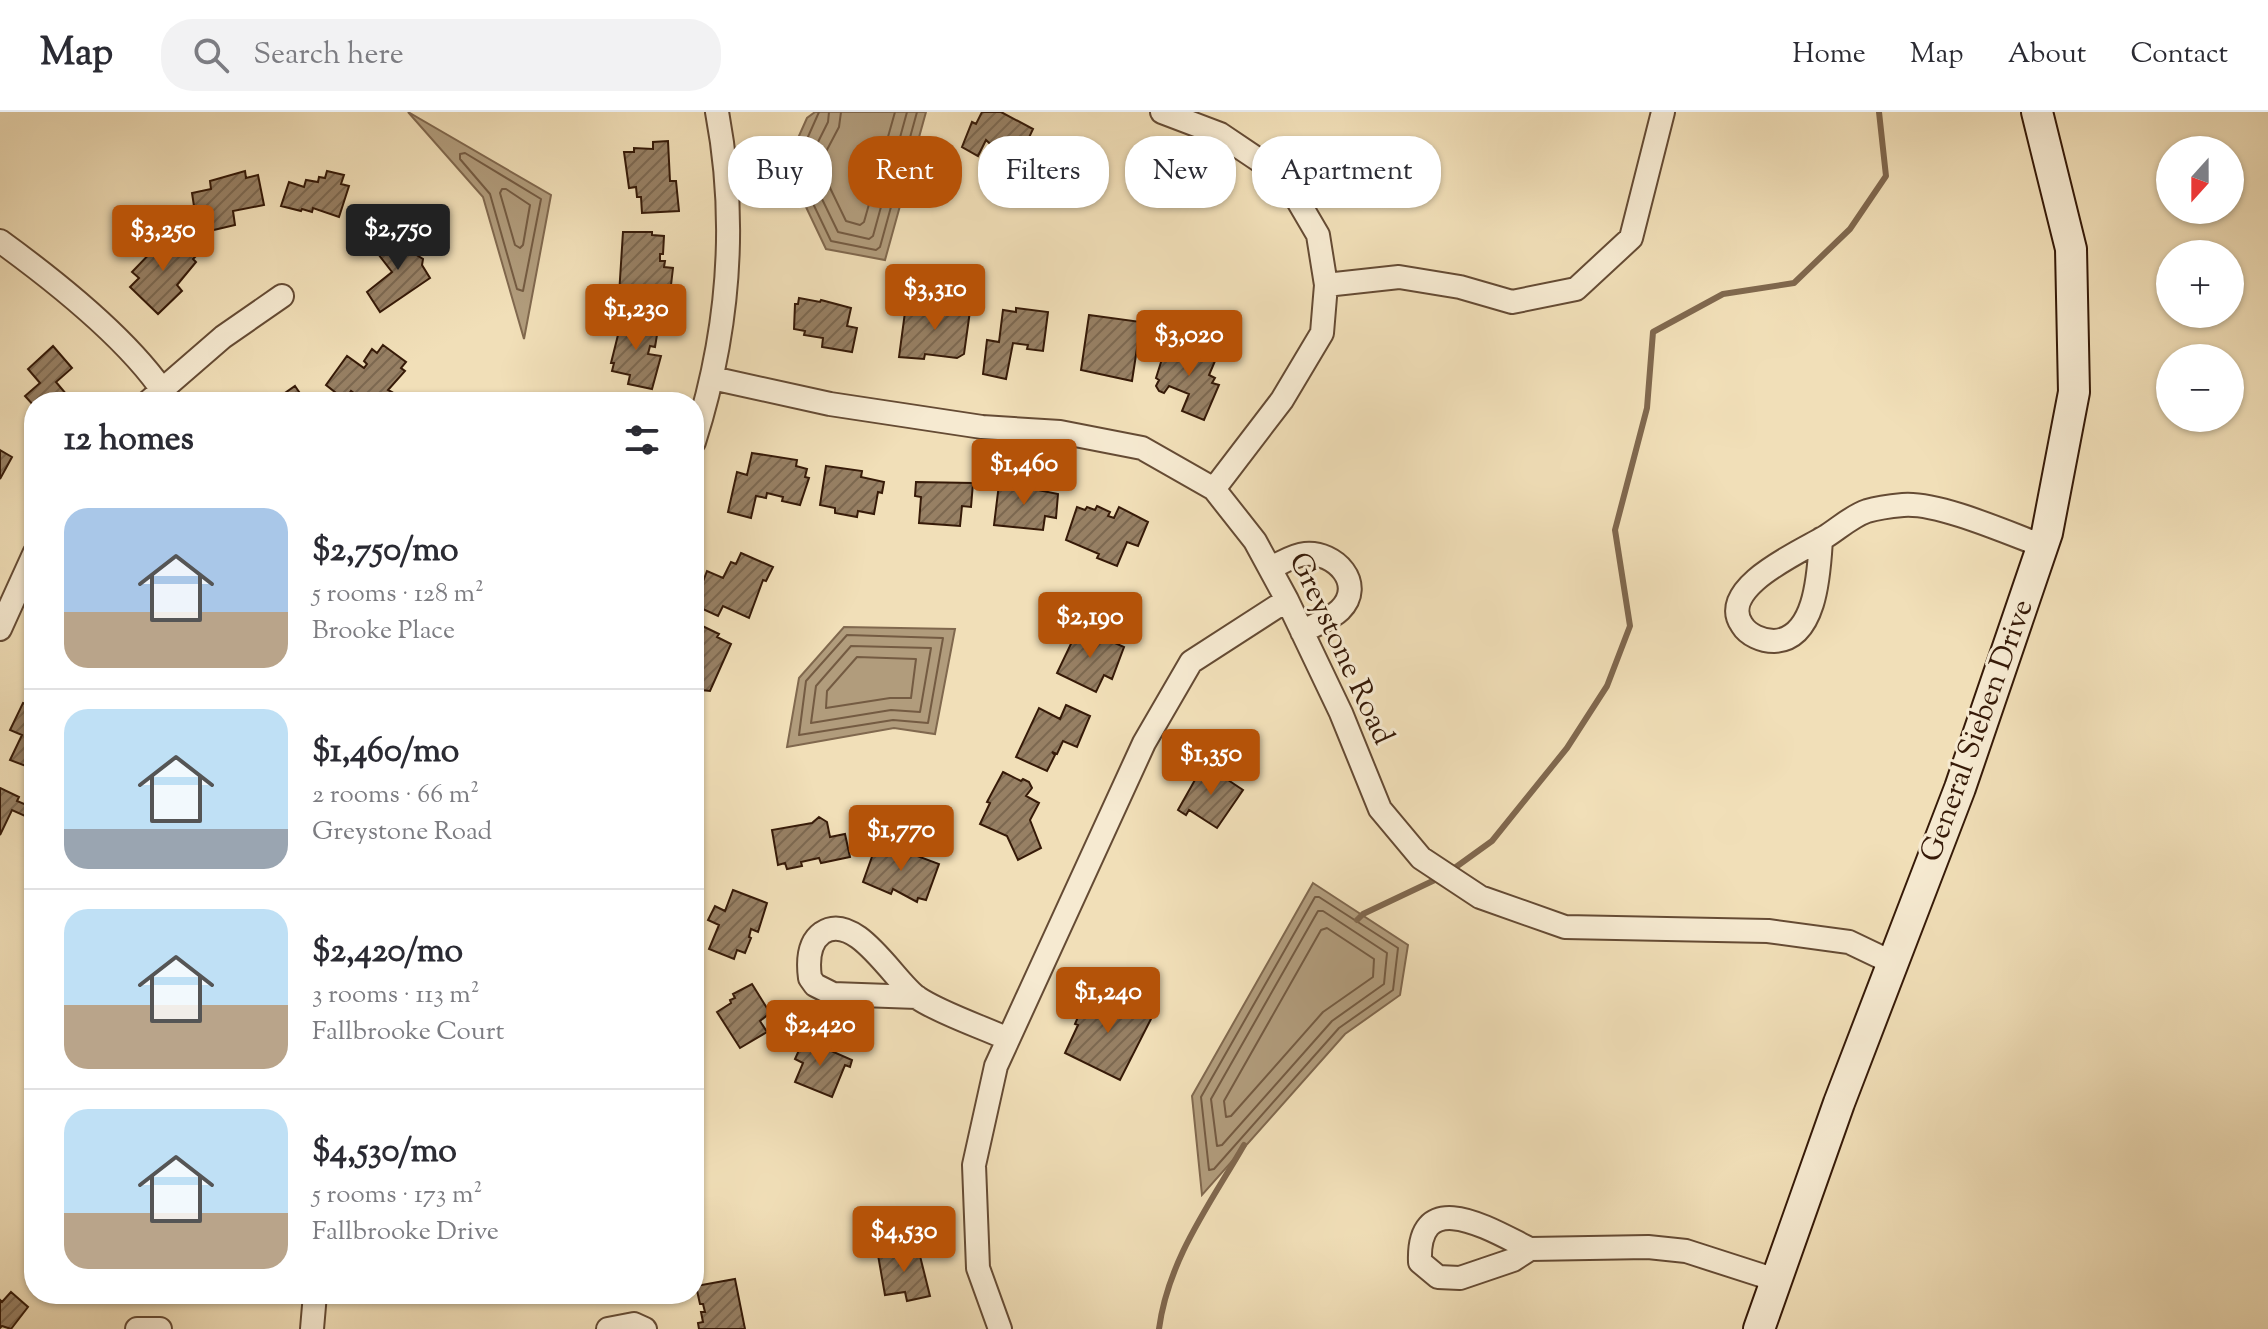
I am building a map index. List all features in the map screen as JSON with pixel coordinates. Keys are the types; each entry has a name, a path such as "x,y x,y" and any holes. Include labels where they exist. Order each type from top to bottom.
{"street":[{"path":"704,406 725,306 729,227 717,112"},
{"path":"1162,112 1220,134 1284,177 1318,235 1326,285 1322,333 1282,400 1214,489"},
{"path":"1326,285 1399,277 1460,287 1512,302 1576,289 1631,238 1663,112"},
{"name":"General Sieben Drive","path":"1759,1329 1839,1103 1960,788 2043,546 2074,392 2074,376 2071,249 2037,112"},
{"path":"0,241 88,313 130,353 156,392"},
{"path":"166,392 223,337 282,296"},
{"name":"Greystone Road","path":"712,378 830,404 982,427 1060,432 1142,448 1214,489 1255,541 1341,713 1380,809 1421,858 1480,897 1565,927 1768,931 1849,942 1893,963"},
{"path":"1821,539 1817,593 1803,622 1789,636 1775,641 1759,639 1744,629 1738,610 1739,600 1746,588 1794,553 1866,512 1906,504 1956,514 2043,546"},
{"path":"1270,568 1303,554 1331,558 1351,585 1340,611 1302,632"},
{"path":"0,629 24,576"},
{"path":"1000,1329 978,1268 974,1165 996,1066 1144,743 1191,662 1287,600"},
{"path":"917,997 833,994 822,990 810,978 809,956 819,935 829,930 845,931 865,942 917,997 1008,1039"},
{"path":"1530,1249 1648,1247 1686,1251 1776,1280"},
{"path":"312,1329 314,1304"},
{"path":"608,1329 634,1324 645,1329"},
{"path":"137,1329 160,1329"}],"water":[{"path":"408,112 551,195 524,339 483,197"},
{"path":"815,112 926,112 919,136 848,136 848,208 899,208 885,260 826,249 806,208 832,208 832,136 799,136 807,118"},
{"path":"844,627 955,629 935,734 894,728 787,747 799,678"},
{"path":"1313,883 1408,945 1400,995 1345,1034 1202,1195 1192,1096"}],"building":[{"path":"982,112 1001,112 1033,129 1030,136 978,136 978,156 962,147 972,122 976,124"},
{"path":"668,141 670,181 676,181 679,211 642,213 641,197 637,197 636,187 629,188 624,152 634,152 634,148 653,149 653,142"},
{"path":"245,171 246,178 258,175 264,205 233,211 235,225 201,233 192,193 211,189 210,181"},
{"path":"327,171 344,175 341,184 349,186 339,217 313,208 312,212 281,206 289,182 304,187 306,180 318,182 319,177 325,178"},
{"path":"168,230 195,257 196,262 177,285 182,291 158,314 130,287 139,278 132,272"},
{"path":"401,230 415,254 423,259 422,265 430,278 380,312 367,292 392,272 375,250"},
{"path":"623,232 652,232 652,235 664,236 660,261 665,261 664,267 673,268 669,302 619,295"},
{"path":"799,298 851,308 847,326 857,328 852,352 822,347 823,338 804,335 805,331 794,329 795,304 798,304"},
{"path":"940,298 953,300 952,308 970,311 964,354 957,358 925,354 924,359 899,357 905,312 923,314 924,305 939,307"},
{"path":"1016,308 1048,312 1043,351 1013,343 1006,379 983,374 987,340 999,342 1003,310 1016,312"},
{"path":"623,315 655,322 652,333 657,335 655,347 650,346 648,354 661,356 652,389 628,384 630,375 612,371 614,363 611,363"},
{"path":"1089,315 1141,322 1132,381 1081,370"},
{"path":"1167,343 1201,356 1207,353 1215,361 1209,375 1215,378 1212,383 1219,385 1204,420 1182,411 1189,394 1169,386 1164,393 1156,386"},
{"path":"383,345 406,362 401,368 405,371 388,390 392,392 335,392 326,385 347,356 364,368 367,364 364,361 372,349 377,353"},
{"path":"53,346 72,368 56,382 64,392 30,392 40,383 28,369"},
{"path":"0,450 12,457 0,479"},
{"path":"752,453 797,460 796,466 807,469 805,477 809,478 800,505 767,493 766,498 756,496 751,518 728,512 737,472 747,475"},
{"path":"826,466 862,471 861,477 884,482 882,493 878,492 874,514 858,511 857,517 835,513 835,508 820,505"},
{"path":"916,482 973,483 971,507 962,506 960,526 919,523 921,497 915,496"},
{"path":"999,484 1021,486 1020,492 1027,493 1028,488 1058,494 1056,518 1045,516 1043,530 994,525"},
{"path":"1097,506 1110,512 1108,516 1114,518 1119,507 1148,522 1138,546 1127,542 1117,566 1097,558 1099,554 1066,540 1077,507 1095,510"},
{"path":"741,553 773,567 766,581 763,580 749,618 723,606 718,616 704,610 707,571 723,578 731,562 736,564"},
{"path":"704,627 731,644 710,691 704,690"},
{"path":"1079,627 1124,647 1112,679 1104,675 1096,692 1057,673"},
{"path":"24,703 24,765 10,760 22,735 10,730"},
{"path":"1066,705 1090,716 1077,747 1063,741 1057,754 1052,752 1055,755 1047,771 1016,757 1039,708 1060,719"},
{"path":"1207,766 1243,790 1217,828 1189,810 1186,815 1178,810 1200,771"},
{"path":"1003,772 1029,782 1032,788 1026,796 1039,803 1030,820 1041,848 1018,860 1007,836 980,824 990,803 987,802"},
{"path":"0,788 19,797 17,801 24,804 24,816 12,810 0,835"},
{"path":"819,817 827,822 830,837 845,834 850,857 821,863 819,858 787,869 785,863 778,865 772,830 812,823"},
{"path":"897,843 911,847 909,853 939,864 926,900 918,898 917,902 893,889 891,894 863,882 874,851 883,855 885,848 894,851"},
{"path":"733,890 767,903 758,932 751,929 745,953 737,950 734,959 709,949 719,925 708,920 715,906 725,911"},
{"path":"752,984 770,1013 760,1021 767,1032 740,1048 717,1012 731,1003 730,1000 735,998 733,994"},
{"path":"1095,990 1152,1017 1120,1080 1065,1053 1078,1025 1075,1024 1081,1010 1087,1013"},
{"path":"804,1039 852,1060 850,1067 845,1065 832,1097 795,1082 803,1063 795,1059"},
{"path":"918,1248 930,1296 907,1301 905,1292 885,1295 878,1255"},
{"path":"735,1279 745,1329 699,1329 698,1323 703,1322 701,1312 705,1312 704,1285"},
{"path":"11,1292 28,1307 11,1329 0,1328 0,1300 2,1302"}],"waterway":[{"path":"1449,872 1492,841 1567,748 1607,686 1630,626 1615,530 1647,408 1653,332 1723,294 1794,283 1850,229 1886,176 1879,112"},
{"path":"1357,920 1363,914 1439,878"},
{"path":"1159,1329 1171,1279 1181,1256 1244,1145"}]}
